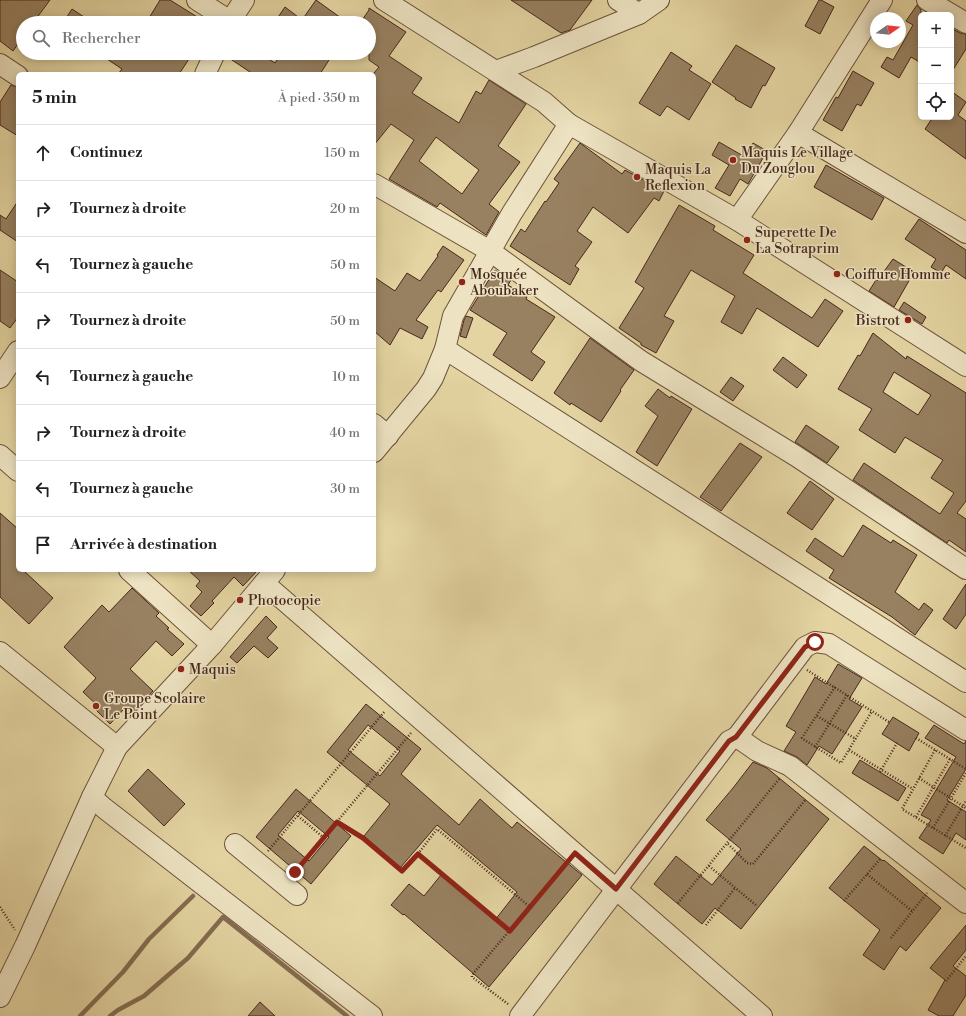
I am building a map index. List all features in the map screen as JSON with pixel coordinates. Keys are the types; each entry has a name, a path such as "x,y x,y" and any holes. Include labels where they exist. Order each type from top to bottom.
{"street":[{"path":"197,0 220,16"},
{"path":"233,16 244,0"},
{"path":"384,0 544,102 569,124 737,220 966,366"},
{"path":"618,0 639,14"},
{"path":"496,71 639,14 660,0"},
{"path":"737,220 798,133 882,0"},
{"path":"927,0 966,24"},
{"path":"206,72 212,60"},
{"path":"376,446 381,430 426,389 433,378 444,349 453,316 490,251 569,124"},
{"path":"798,133 966,233"},
{"path":"376,185 490,251 641,361 796,456 966,569"},
{"path":"444,349 966,682"},
{"path":"0,378 16,354"},
{"path":"0,455 16,469"},
{"path":"131,572 212,645"},
{"path":"0,997 25,946 92,797 117,747 212,645 269,577 396,698 762,1016"},
{"path":"521,1015 729,741 736,737 805,647 815,642 830,644 966,730"},
{"path":"0,652 117,747"},
{"path":"736,737 757,751 790,766 966,903"},
{"path":"92,797 104,808 372,1016"},
{"path":"236,844 291,890"}],"path":[{"path":"793,662 889,722"},
{"path":"835,687 802,738 815,747 841,763 872,711"},
{"path":"815,747 847,695"},
{"path":"258,863 396,698"},
{"path":"817,716 856,739"},
{"path":"291,890 324,838 422,720"},
{"path":"916,738 966,769"},
{"path":"881,770 897,743"},
{"path":"849,750 913,789"},
{"path":"936,750 902,809 965,847"},
{"path":"916,817 950,759"},
{"path":"678,904 790,766"},
{"path":"933,828 966,773"},
{"path":"919,778 964,807"},
{"path":"728,844 747,863 753,864 816,786"},
{"path":"945,836 964,807 966,800"},
{"path":"298,816 324,838"},
{"path":"337,822 363,838 402,871 438,829 530,907"},
{"path":"844,901 891,845"},
{"path":"521,1015 472,976 575,853"},
{"path":"418,854 510,931"},
{"path":"709,866 757,906"},
{"path":"867,874 912,911"},
{"path":"891,938 937,881"},
{"path":"706,925 735,888"},
{"path":"0,907 25,946"},
{"path":"946,981 966,956"}],"building":[{"path":"0,0 50,0 38,16 16,16 16,47 13,51 0,41"},
{"path":"160,0 170,0 196,16 150,16"},
{"path":"316,0 338,16 305,16"},
{"path":"511,0 592,0 570,30 561,33"},
{"path":"819,0 834,7 820,34 805,26"},
{"path":"917,5 921,10 921,12 918,12 918,61 911,57 899,78 881,67 887,57 893,60 900,48 906,48 906,37 913,25 906,21"},
{"path":"285,7 297,16 279,16"},
{"path":"369,8 406,32 389,56 422,78 412,93 459,123 476,91 481,94 489,80 526,104 498,146 520,162 489,204 499,212 486,235 440,203 437,207 389,179 414,140 391,124 376,143 375,72 379,67 369,60 376,60 376,16 365,16","holes":["436,137 479,170 462,194 419,161"]},
{"path":"72,9 82,16 68,16"},
{"path":"954,30 966,34 966,49 954,68"},
{"path":"736,45 775,68 765,86 763,85 751,108 735,99 736,98 712,82"},
{"path":"671,52 692,66 689,70 711,84 689,120 667,106 660,116 639,103"},
{"path":"108,60 188,60 180,72 120,72 122,69"},
{"path":"232,60 270,60 275,63 277,60 329,60 321,72 250,72"},
{"path":"853,71 874,83 861,106 857,104 842,131 823,120 836,97 838,98"},
{"path":"11,85 16,86 16,135 0,125 0,102"},
{"path":"954,93 966,102 958,115 966,121 966,159 925,129 931,120 954,120"},
{"path":"719,142 745,157 753,143 767,151 748,184 740,179 730,196 715,188 729,165 712,155"},
{"path":"580,143 622,174 625,170 664,191 659,201 654,198 628,233 593,207 577,231 592,242 575,266 579,269 570,285 510,246 521,229 525,232 545,201 546,202 559,183 554,179"},
{"path":"826,165 884,198 872,220 814,187"},
{"path":"16,204 16,241 0,230 0,215 6,219"},
{"path":"679,205 715,226 713,230 754,255 743,273 812,318 825,299 843,311 818,347 757,308 742,334 721,322 735,296 691,270 664,316 674,321 656,353 641,345 641,343 619,328 644,288 635,282"},
{"path":"919,219 966,250 966,279 946,265 941,273 931,267 936,259 905,239"},
{"path":"443,246 464,260 441,292 438,290 416,320 428,327 422,339 400,328 390,345 376,333 376,278 395,291 407,273 420,281 438,256 437,255"},
{"path":"893,259 914,272 894,307 869,291"},
{"path":"0,270 16,281 16,320 10,328 0,321"},
{"path":"495,270 511,280 508,285 527,297 526,299 555,317 531,352 545,362 532,381 493,355 507,333 470,310"},
{"path":"904,302 926,317 922,324 899,310"},
{"path":"466,316 473,318 466,338 460,336"},
{"path":"873,333 906,359 907,356 966,393 966,501 957,513 966,519 966,552 949,540 947,543 853,480 864,463 940,514 954,493 931,478 943,460 905,437 895,453 859,430 872,409 838,389 858,355 860,356","holes":["894,372 931,395 918,415 883,392"]},
{"path":"590,338 634,370 601,422 571,403 570,405 554,393"},
{"path":"783,357 807,375 797,388 773,370"},
{"path":"731,377 744,386 733,401 720,392"},
{"path":"658,389 670,398 671,396 692,409 657,466 636,452 658,416 645,406"},
{"path":"806,425 839,447 827,463 795,442"},
{"path":"740,443 762,457 721,511 700,497"},
{"path":"810,481 834,499 812,530 787,513"},
{"path":"0,513 16,527 16,572 25,572 53,598 29,624 0,597"},
{"path":"863,525 891,543 893,540 917,555 895,592 919,610 924,603 933,610 915,635 892,617 829,578 834,570 806,551 815,538 843,557"},
{"path":"190,572 256,572 243,586 234,577 212,601 214,603 201,616 190,606 202,592 196,586 200,581"},
{"path":"966,584 966,614 956,629 943,619"},
{"path":"132,588 159,613 156,616 169,628 167,629 184,644 172,656 156,641 130,669 153,691 131,716 124,709 110,724 96,710 99,707 83,692 96,678 64,647 102,605 109,612"},
{"path":"266,616 277,627 267,638 278,648 268,658 254,646 237,663 230,657"},
{"path":"838,664 862,678 849,699 862,707 832,754 819,746 807,765 797,757 784,751 796,732 786,726 815,677 826,684"},
{"path":"366,704 421,749 401,774 459,825 480,799 512,828 517,822 582,875 489,987 404,914 403,915 391,905 409,884 424,896 441,875 495,920 517,892 437,825 400,868 364,836 390,804 327,752","holes":["368,725 400,751 380,776 348,750"]},
{"path":"893,717 919,733 909,751 882,734"},
{"path":"934,725 964,744 966,741 966,769 947,800 966,812 966,840 956,833 943,854 919,838 931,820 921,815 956,757 925,738"},
{"path":"860,760 906,788 898,801 852,773"},
{"path":"753,762 767,768 829,819 741,929 715,908 702,924 654,884 676,856 712,885 741,849 706,820"},
{"path":"148,769 185,804 164,826 128,791"},
{"path":"296,789 351,836 311,884 256,837","holes":["298,811 329,837 309,861 278,835"]},
{"path":"864,846 883,861 884,860 941,908 906,951 900,946 884,970 863,955 880,930 829,888"},
{"path":"966,925 966,950 953,966 966,976 966,995 953,1016 939,1016 928,1010 945,980 930,968"},
{"path":"260,1002 275,1016 248,1016"}],"waterway":[{"path":"80,1016 123,972 149,939 193,896"},
{"path":"110,1016 144,996 188,958 223,917 347,1016"}],"place":[{"name":"Maquis Le Village Du Zouglou","path":"733,160"},
{"name":"Maquis La Reflexion","path":"637,177"},
{"name":"Superette De La Sotraprim","path":"747,240"},
{"name":"Coiffure Homme","path":"837,274"},
{"name":"Mosquée Aboubaker","path":"462,282"},
{"name":"Bistrot","path":"908,320"},
{"name":"Photocopie","path":"240,600"},
{"name":"Maquis","path":"181,669"},
{"name":"Groupe Scolaire Le Point","path":"96,706"}],"route":[{"path":"295,872 337,822 363,838 402,871 418,854 510,931 575,853 616,889 729,741 736,737 805,647 815,642"}]}
